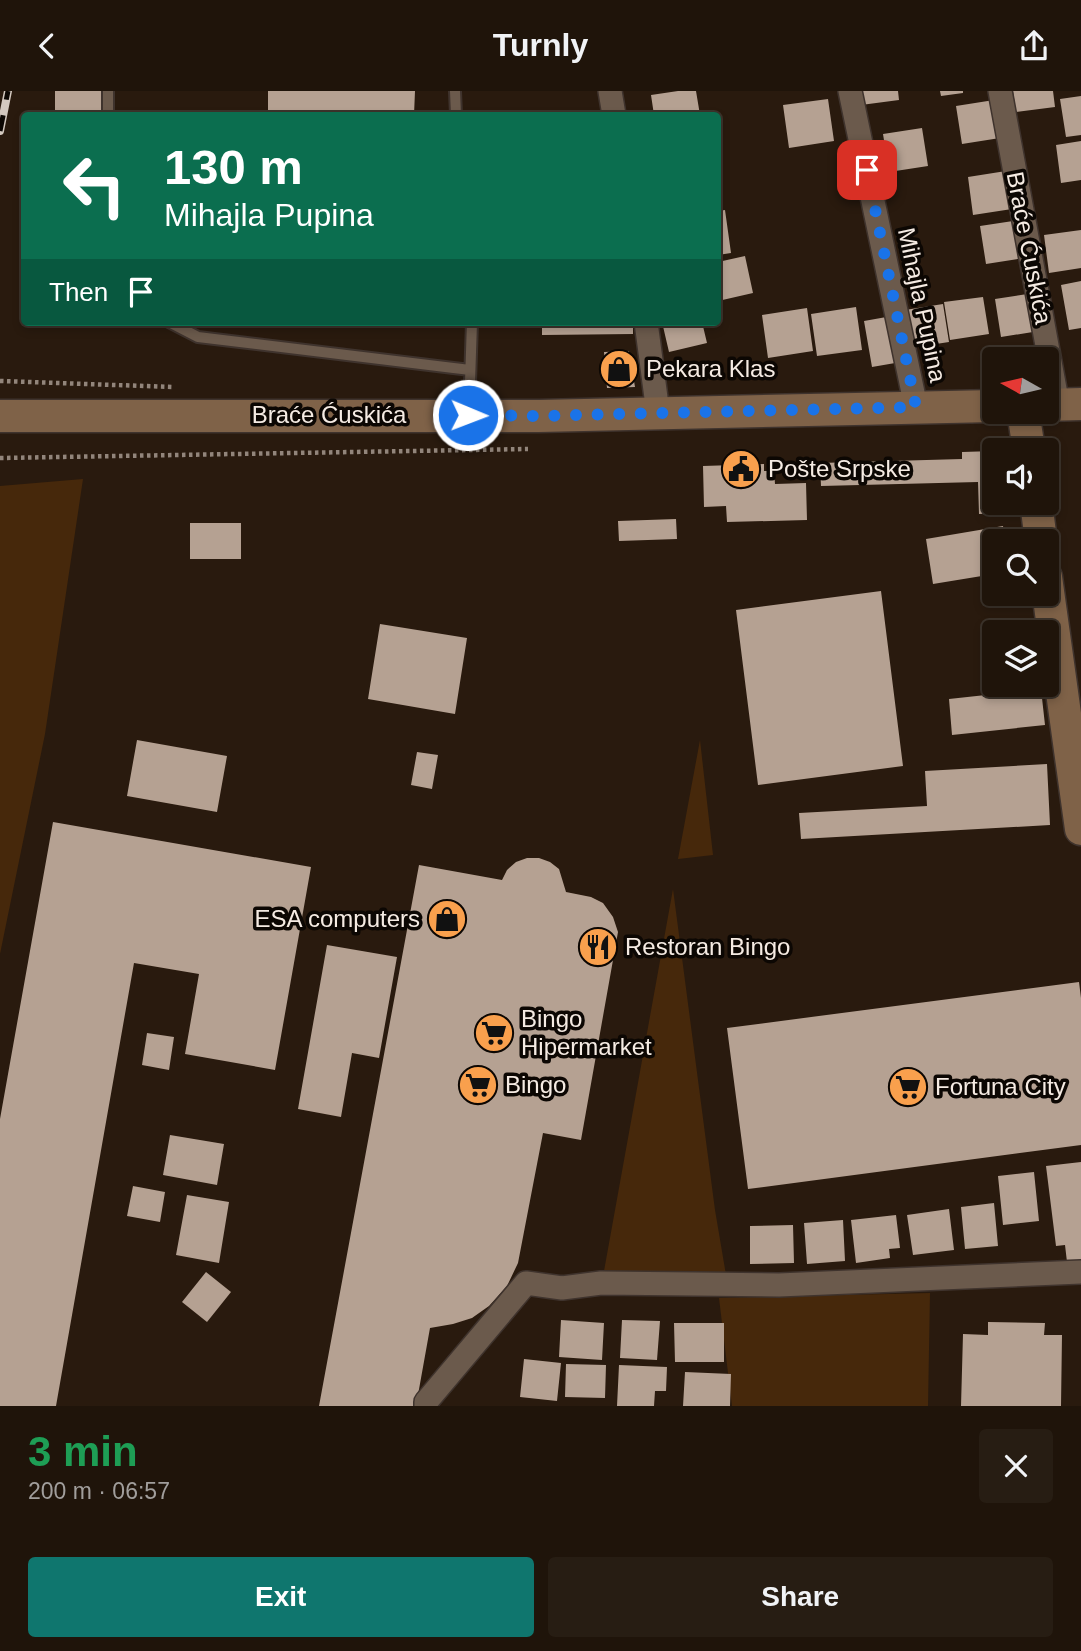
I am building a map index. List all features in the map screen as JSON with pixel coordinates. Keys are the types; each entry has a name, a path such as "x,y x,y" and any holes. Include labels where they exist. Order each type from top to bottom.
{"main road":[{"name":"Braće Ćuskića","path":"0,416 468,415 982,406"},
{"path":"1050,606 1081,829"}],"street":[{"path":"610,91 614,112"},
{"name":"Mihajla Pupina","path":"850,91 916,407"},
{"name":"Braće Ćuskića","path":"1000,91 1062,405"},
{"path":"647,326 658,413"},
{"path":"426,1406 433,1393 526,1283 562,1288 601,1283 779,1285 1081,1272"}],"lane":[{"path":"108,91 108,112"},
{"path":"455,91 456,112"},
{"path":"177,326 198,337 470,370"},
{"path":"468,415 472,326"}],"path":[{"path":"0,458 527,449"}],"shaded area":[{"path":"83,479 45,734 0,954 0,486"},
{"path":"700,740 713,855 678,859"},
{"path":"673,889 715,1210 726,1275 604,1271"},
{"path":"930,1293 928,1406 732,1406 719,1298"}],"building":[{"path":"55,91 104,91 104,112 55,112"},
{"path":"268,91 415,91 414,112 268,112"},
{"path":"696,91 700,112 654,112 651,95"},
{"path":"859,91 898,91 899,100 861,105"},
{"path":"940,91 963,91 963,93 941,96"},
{"path":"1013,91 1053,91 1055,107 1016,112"},
{"path":"1081,96 1081,135 1066,137 1060,99"},
{"path":"828,99 834,141 789,148 783,105"},
{"path":"994,100 1000,138 962,144 956,106"},
{"path":"922,128 928,166 889,172 883,134"},
{"path":"1081,141 1081,180 1061,183 1056,145"},
{"path":"1006,171 1012,209 973,215 968,177"},
{"path":"725,210 731,253 721,255 721,211"},
{"path":"1019,220 1024,258 986,264 980,226"},
{"path":"1081,230 1081,268 1049,273 1044,235"},
{"path":"745,256 753,293 721,300 721,261"},
{"path":"1081,281 1081,328 1069,330 1061,285"},
{"path":"1034,293 1039,331 1001,337 995,299"},
{"path":"983,297 989,334 950,340 944,302"},
{"path":"943,304 949,342 910,348 905,310"},
{"path":"856,307 862,350 817,356 811,314"},
{"path":"807,308 813,351 768,358 762,315"},
{"path":"892,316 901,362 872,367 864,321"},
{"path":"27,326 99,326 99,327"},
{"path":"542,326 633,326 633,334 542,335"},
{"path":"663,326 703,326 707,343 669,352"},
{"name":"Pekara Klas","path":"629,351 635,387 607,388 604,352"},
{"path":"982,451 982,514 979,514 978,482 821,486 820,463 962,459 962,452"},
{"path":"764,464 764,471 774,471 775,484 806,483 807,520 727,522 726,506 704,507 703,466"},
{"path":"676,519 677,539 619,541 618,521"},
{"path":"190,523 241,523 241,559 190,559"},
{"path":"982,530 982,576 933,584 926,539"},
{"path":"881,591 903,766 758,785 736,610"},
{"path":"380,624 467,638 455,714 368,699"},
{"path":"982,695 1042,697 1045,725 952,735 949,699"},
{"path":"137,740 227,756 217,812 127,796"},
{"path":"417,752 438,755 432,789 411,785"},
{"path":"1047,764 1050,825 801,839 799,813 927,806 925,771"},
{"path":"53,822 311,867 275,1070 185,1054 199,974 134,963 56,1406 0,1406 0,1119"},
{"name":"Bingo Hipermarket","path":"539,858 559,869 566,892 591,897 603,903 613,917 618,932 581,1140 543,1133 518,1263 507,1286 489,1306 472,1318 430,1328 416,1406 319,1406 419,865 502,880 507,870 516,862"},
{"path":"327,945 397,957 379,1058 352,1053 341,1117 298,1109"},
{"name":"Fortuna City","path":"1079,982 1081,1145 748,1189 727,1028"},
{"path":"147,1033 174,1037 169,1070 142,1065"},
{"path":"170,1135 224,1144 217,1185 163,1175"},
{"path":"1081,1162 1081,1260 1067,1262 1065,1245 1056,1246 1046,1166"},
{"path":"1034,1172 1039,1221 1003,1225 998,1176"},
{"path":"133,1186 165,1192 160,1222 127,1216"},
{"path":"187,1195 229,1202 219,1263 176,1255"},
{"path":"994,1203 998,1246 965,1249 961,1207"},
{"path":"949,1209 954,1250 913,1255 907,1215"},
{"path":"896,1215 900,1248 889,1249 890,1258 856,1263 851,1220"},
{"path":"843,1220 845,1261 807,1264 804,1223"},
{"path":"793,1225 794,1263 750,1264 750,1226"},
{"path":"206,1272 231,1292 207,1322 182,1302"},
{"path":"561,1320 604,1323 602,1360 559,1357"},
{"path":"622,1320 660,1321 657,1360 620,1358"},
{"path":"988,1322 1045,1323 1044,1335 1062,1335 1061,1406 961,1406 963,1334 988,1335"},
{"path":"674,1323 724,1323 724,1362 675,1362"},
{"path":"524,1359 561,1363 557,1401 520,1397"},
{"path":"566,1364 606,1365 605,1398 565,1397"},
{"path":"619,1365 667,1367 666,1391 655,1391 654,1406 617,1406"},
{"path":"685,1372 731,1374 730,1406 683,1406"}],"railway":[{"path":"0,131 8,91"}],"place":[{"name":"Pekara Klas","path":"619,369"},
{"name":"Pošte Srpske","path":"741,469"},
{"name":"ESA computers","path":"447,919"},
{"name":"Restoran Bingo","path":"598,947"},
{"name":"Bingo Hipermarket","path":"494,1033"},
{"name":"Bingo","path":"478,1085"},
{"name":"Fortuna City","path":"908,1087"}],"route":[{"path":"468,415 539,416 916,407 867,170"}]}
